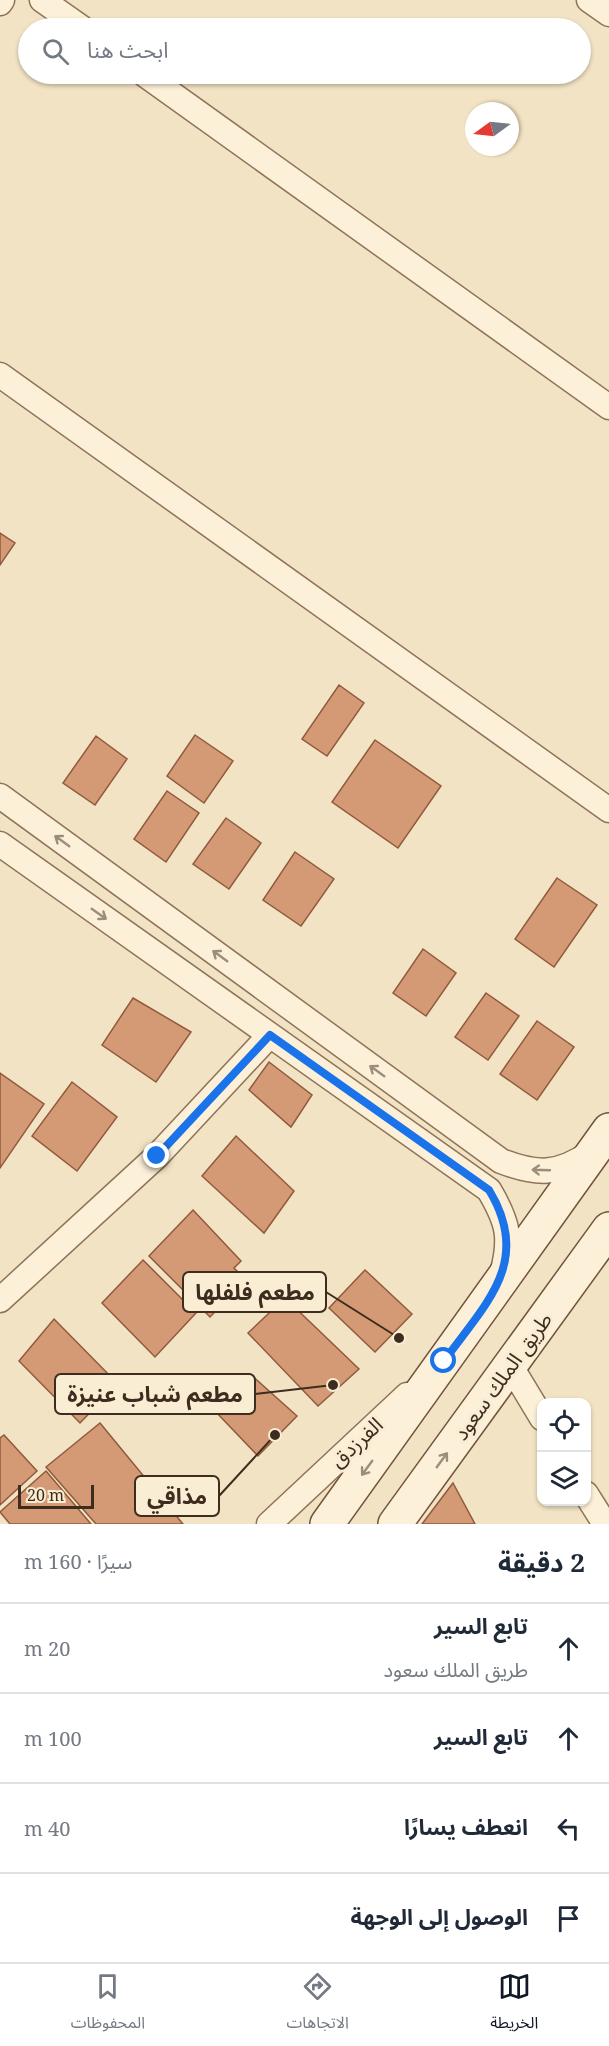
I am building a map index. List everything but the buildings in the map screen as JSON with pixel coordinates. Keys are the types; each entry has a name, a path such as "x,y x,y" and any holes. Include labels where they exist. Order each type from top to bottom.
{"street":[{"path":"42,0 68,18"},
{"path":"589,0 609,14"},
{"path":"158,84 609,407"},
{"path":"0,375 609,810"},
{"path":"0,796 501,1161 537,1171 557,1171 574,1164 602,1140"},
{"path":"0,844 489,1190 500,1208 506,1225 508,1246 498,1285"},
{"path":"2,1294 157,1156 270,1035"},
{"path":"327,1524 602,1140"},
{"name":"طريق الملك سعود","path":"395,1524 510,1365 595,1260 609,1228"},
{"name":"الفرزدق","path":"269,1524 444,1361"},
{"path":"510,1365 537,1410"},
{"path":"591,1502 604,1524"}],"place":[{"name":"مطعم فلفلها","path":"399,1338"},
{"name":"مطعم شباب عنيزة","path":"333,1385"},
{"name":"مذاقي","path":"275,1435"}],"route":[{"path":"157,1156 270,1035 489,1190 500,1208 506,1225 508,1246 505,1263 498,1285 444,1361"}]}
